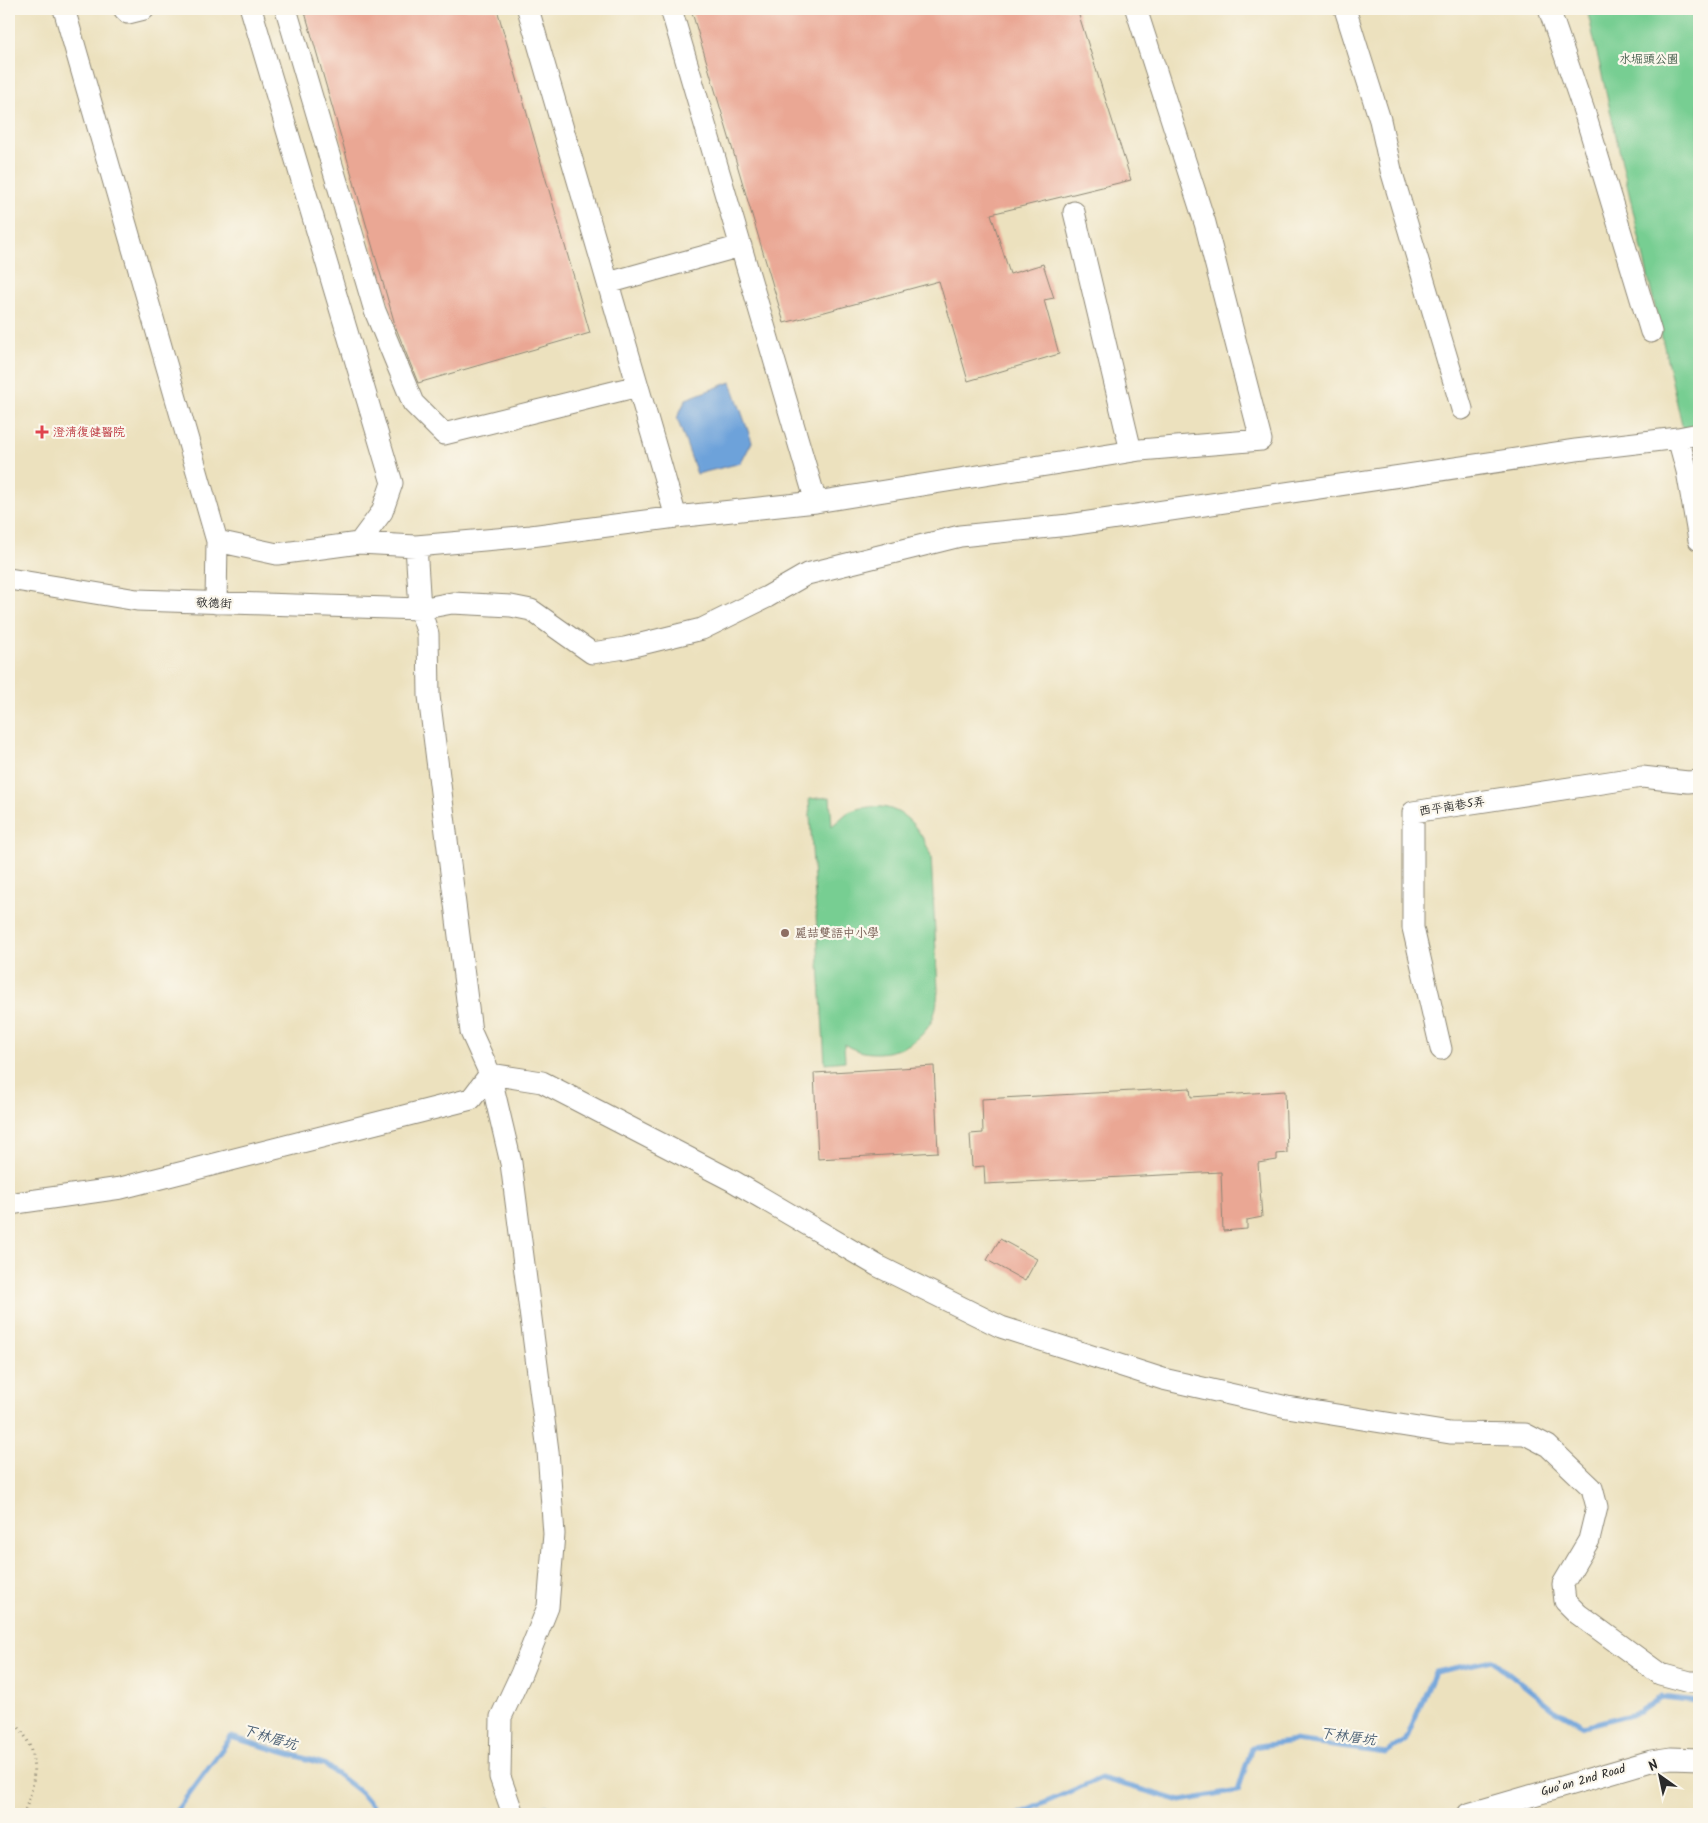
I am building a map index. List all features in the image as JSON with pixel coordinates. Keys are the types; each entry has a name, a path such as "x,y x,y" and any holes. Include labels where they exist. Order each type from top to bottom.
{"street":[{"path":"64,9 217,541 216,603"},
{"path":"124,9 128,13 144,9"},
{"path":"251,9 392,483 382,512 359,543"},
{"path":"286,9 376,311 414,403 444,434 638,386"},
{"path":"528,9 676,517"},
{"path":"671,9 816,502"},
{"path":"217,541 277,554 359,543 416,546 530,536 676,517 816,502 1131,451 1261,440 1205,223 1136,9"},
{"path":"1345,9 1380,120 1391,170 1462,409"},
{"path":"1549,9 1585,114 1651,332"},
{"path":"1074,212 1131,451"},
{"path":"608,283 741,246"},
{"name":"敬德街","path":"9,579 137,600 420,609 452,603 511,606 531,610 592,653 625,648 702,629 767,597 807,574 960,536 1069,525 1566,451 1699,434"},
{"path":"1678,438 1687,471 1699,540"},
{"path":"416,546 420,609 428,634 429,696 471,1032 490,1074 511,1163 548,1451 554,1534 548,1607 521,1674 501,1716 500,1778 511,1809"},
{"name":"西平南巷5弄","path":"1441,1049 1413,928 1413,812 1642,777 1688,782 1699,781"},
{"path":"9,1204 121,1188 471,1099 490,1074"},
{"path":"490,1074 542,1082 733,1181 878,1266 1001,1328 1163,1380 1287,1406 1450,1433 1525,1434 1548,1446 1592,1488 1597,1507 1588,1540 1563,1584 1564,1601 1578,1614 1660,1674 1690,1682 1699,1682"},
{"name":"Guo’an 2nd Road","path":"1468,1814 1650,1760 1671,1758 1699,1759"}],"path":[{"path":"9,1717 28,1740 34,1766 31,1797 23,1814"}],"green space":[{"name":"水堀頭公園","path":"1587,9 1699,9 1699,430 1684,434"},
{"path":"830,797 832,826 852,811 869,807 881,807 891,809 909,820 922,836 931,856 938,990 936,1008 932,1020 923,1034 913,1041 903,1047 878,1053 866,1052 844,1044 845,1061 825,1063 809,799"}],"water":[{"path":"731,382 752,442 741,463 697,474 677,418 686,399"}],"building":[{"path":"304,9 497,9 590,333 418,383 396,328"},
{"path":"691,9 1077,9 1131,180 991,214 1010,274 1043,264 1054,298 1044,300 1059,354 968,381 939,281 784,323"},
{"path":"934,1066 938,1152 818,1159 814,1073"},
{"path":"1190,1088 1191,1097 1285,1091 1287,1153 1277,1154 1277,1160 1258,1163 1262,1217 1247,1220 1247,1229 1223,1231 1221,1172 985,1184 984,1166 972,1167 970,1134 983,1133 982,1099"},
{"path":"1000,1239 1037,1259 1025,1281 987,1260"}],"waterway":[{"name":"下林厝坑","path":"1019,1814 1101,1778 1181,1801 1238,1791 1252,1747 1294,1741 1386,1753 1405,1741 1435,1672 1493,1660 1552,1708 1584,1726 1639,1712 1661,1697 1699,1701"},
{"name":"下林厝坑","path":"174,1814 231,1737 324,1764 360,1792 379,1814"},
{"name":"下林厝坑","path":"518,1814 545,1807 572,1814"},
{"name":"下林厝坑","path":"873,1814 880,1812 907,1814"}],"place":[{"name":"澄清復健醫院","path":"42,432"},
{"name":"麗喆雙語中小學","path":"785,933"}]}
